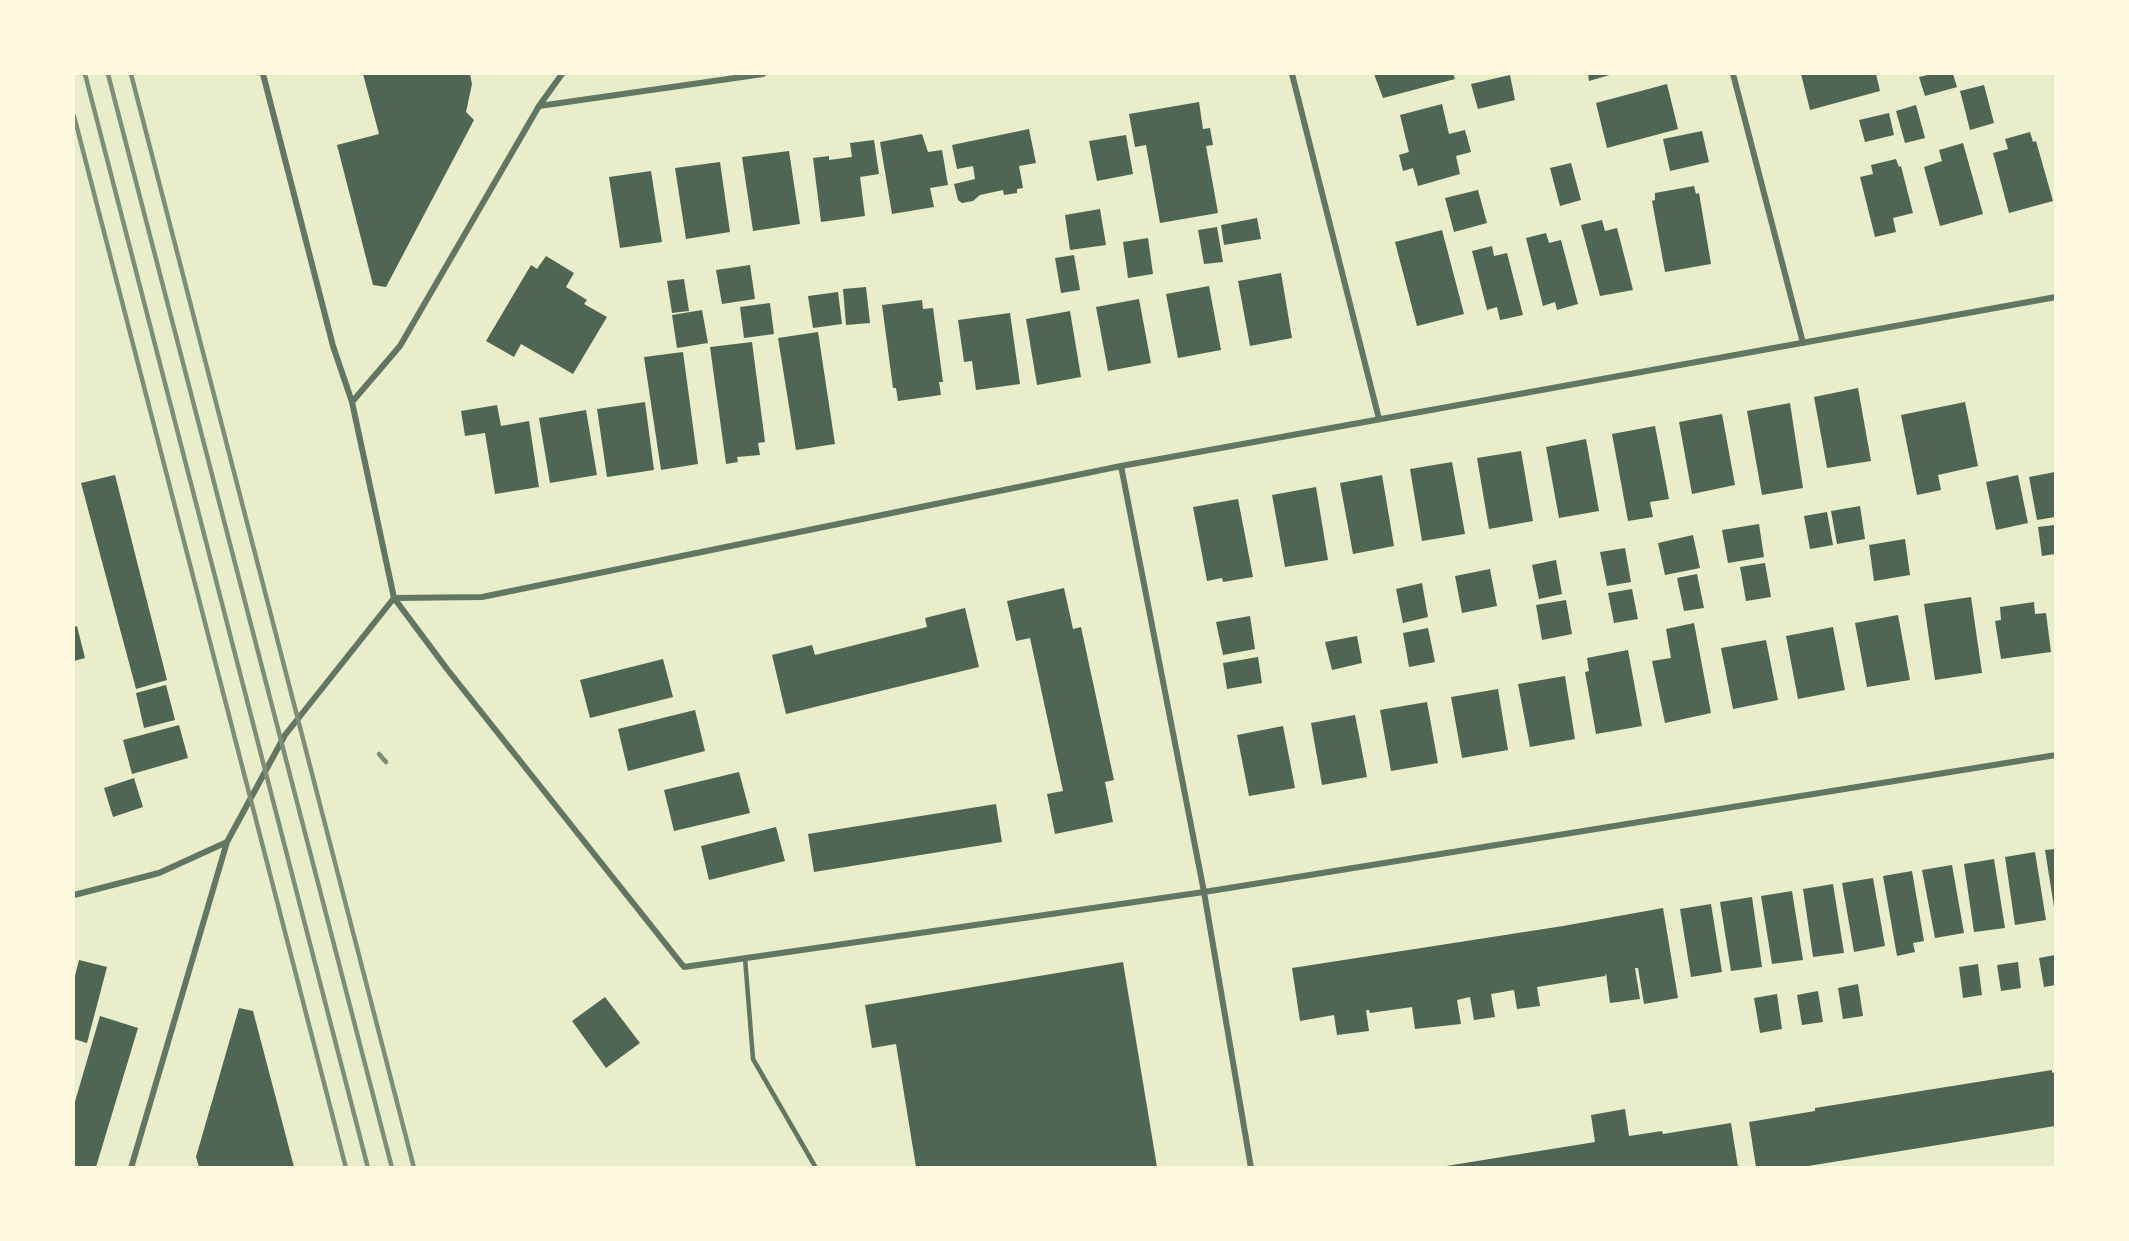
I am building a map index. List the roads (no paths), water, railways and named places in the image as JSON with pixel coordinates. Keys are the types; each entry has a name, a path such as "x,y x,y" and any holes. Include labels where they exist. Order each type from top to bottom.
{"street":[{"path":"262,74 333,346 352,402 394,598 447,669 684,967 1204,892 2055,755"},
{"path":"352,402 400,346 539,106 562,74"},
{"path":"539,106 763,74"},
{"path":"1292,74 1379,419"},
{"path":"1733,74 1803,343"},
{"path":"394,598 482,597 1121,466 2055,297"},
{"path":"1121,466 1204,892 1251,1167"},
{"path":"132,1167 228,842 285,735 394,598"},
{"path":"74,895 159,873 228,842"}],"lane":[{"path":"745,958 753,1059 816,1167"}],"railway":[{"path":"85,74 368,1168"},
{"path":"108,74 392,1168"},
{"path":"131,74 414,1168"},
{"path":"74,116 346,1168"},
{"path":"379,754 386,762"}]}
